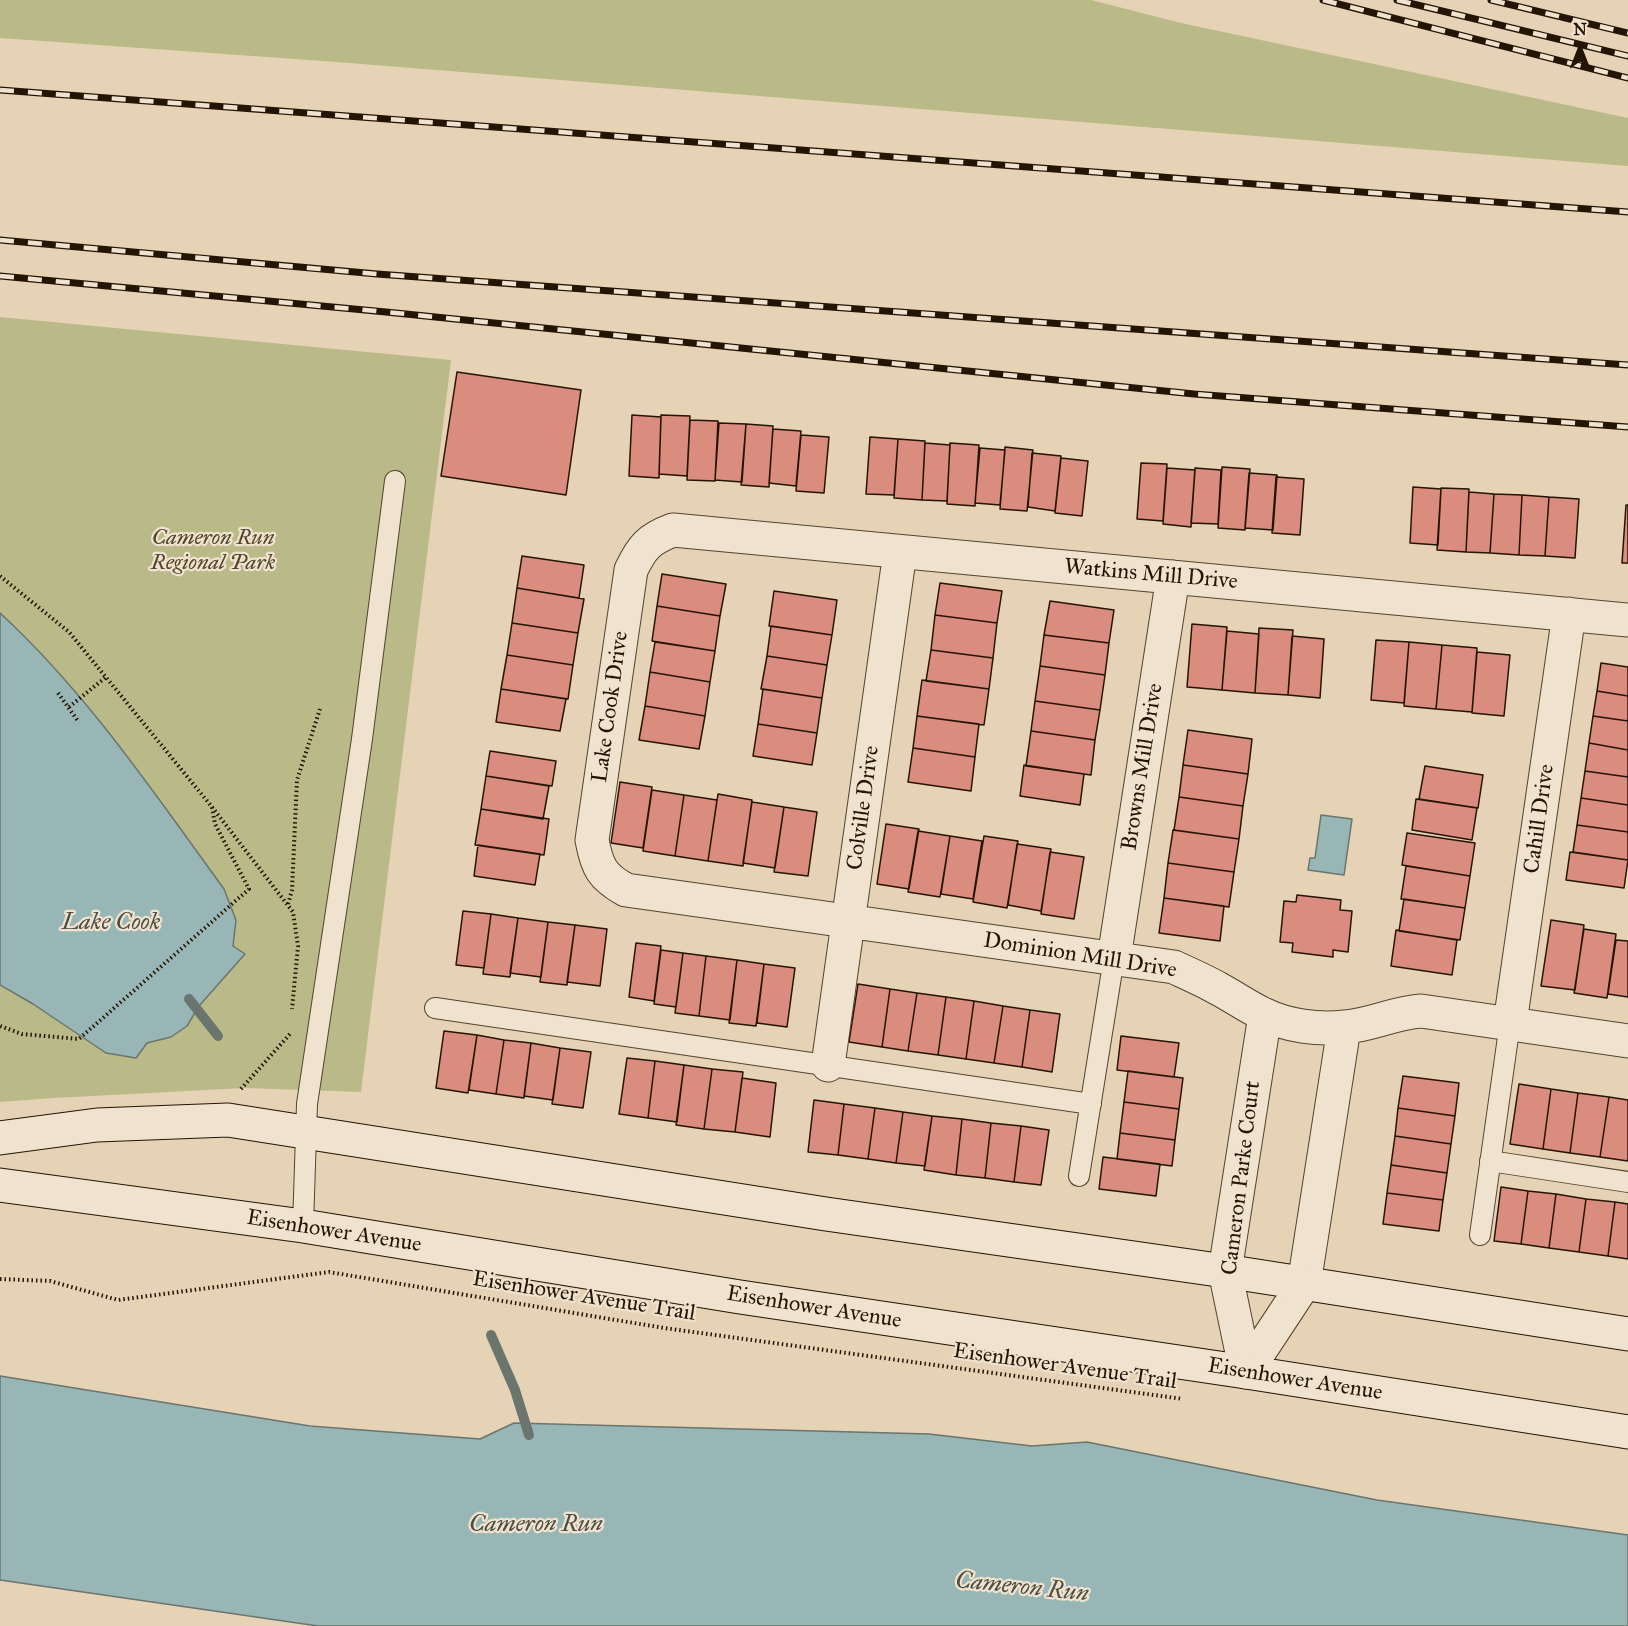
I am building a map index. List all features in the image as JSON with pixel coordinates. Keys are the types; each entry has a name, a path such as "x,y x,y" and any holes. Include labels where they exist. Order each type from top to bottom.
{"street":[{"name":"Watkins Mill Drive","path":"673,530 1628,620"},
{"name":"Lake Cook Drive","path":"626,890 610,881 596,863 592,840 631,570 640,551 655,537 673,530"},
{"name":"Colville Drive","path":"828,1065 900,552"},
{"name":"Browns Mill Drive","path":"1114,958 1173,577"},
{"name":"Cahill Drive","path":"1510,1023 1569,614"},
{"name":"Dominion Mill Drive","path":"626,890 1174,967 1218,988 1265,1015 1286,1023 1344,1028 1402,1012 1421,1011 1628,1041"},
{"name":"Cameron Parke Court","path":"1246,1372 1225,1271 1265,1015"},
{"path":"1246,1372 1304,1284 1344,1028"},
{"path":"0,1138 97,1125 228,1120 826,1214 1225,1271 1628,1334"},
{"name":"Eisenhower Avenue","path":"0,1185 303,1226 740,1297 1246,1372 1628,1432"}],"lane":[{"path":"303,1226 307,1104 360,751 395,481"},
{"path":"1079,1176 1114,958"},
{"path":"435,1008 1091,1104"},
{"path":"1480,1235 1510,1023"},
{"path":"1490,1161 1628,1182"}],"path":[{"path":"0,576 69,632 212,807 293,912 298,946 291,1013"},
{"path":"69,707 106,677"},
{"path":"58,693 78,720"},
{"path":"287,905 292,890 297,780 320,709"},
{"path":"0,1026 22,1034 79,1039 249,889 215,824 212,807"},
{"path":"235,1095 289,1036 290,1024"},
{"name":"Eisenhower Avenue Trail","path":"0,1279 50,1281 118,1300 329,1272 664,1328 1186,1400"}],"green space":[{"path":"0,0 1091,0 1181,23 1628,118 1628,166 337,62 0,38"},
{"name":"Cameron Run Regional Park","path":"0,317 451,360 361,1092 245,1088 0,1102"}],"water":[{"name":"Lake Cook","path":"0,613 62,676 118,745 224,889 236,920 233,946 245,954 199,1006 187,1026 171,1037 147,1043 136,1058 106,1053 33,1004 0,985"},
{"path":"1321,815 1352,819 1344,875 1308,870 1310,858 1315,858"},
{"name":"Cameron Run","path":"0,1376 310,1426 480,1439 514,1423 929,1434 1032,1446 1087,1442 1377,1500 1628,1535 1628,1626 318,1626 0,1580"}],"building":[{"path":"457,372 581,390 566,495 441,476"},
{"path":"632,415 661,417 659,478 629,476"},
{"path":"661,415 690,416 687,476 659,474"},
{"path":"690,420 718,421 715,481 687,480"},
{"path":"719,423 746,424 742,482 715,480"},
{"path":"746,424 773,426 769,487 741,485"},
{"path":"773,429 801,431 796,486 769,483"},
{"path":"801,435 829,437 824,493 796,491"},
{"path":"870,437 898,439 894,495 866,494"},
{"path":"898,439 925,441 922,500 894,498"},
{"path":"925,443 950,445 947,501 922,500"},
{"path":"950,443 979,445 975,506 947,504"},
{"path":"1005,447 1033,450 1027,511 1000,509"},
{"path":"980,448 1005,450 1000,505 975,503"},
{"path":"1032,453 1061,456 1055,511 1028,507"},
{"path":"1061,458 1088,461 1082,516 1055,513"},
{"path":"1141,463 1167,464 1163,521 1137,519"},
{"path":"1222,467 1250,469 1245,530 1218,528"},
{"path":"1167,468 1195,470 1191,527 1163,524"},
{"path":"1195,468 1221,470 1218,524 1191,523"},
{"path":"1249,473 1277,475 1273,530 1245,528"},
{"path":"1276,477 1304,479 1300,535 1272,533"},
{"path":"1413,487 1441,489 1438,545 1410,543"},
{"path":"1441,488 1469,489 1466,552 1437,550"},
{"path":"1469,492 1494,494 1490,553 1466,552"},
{"path":"1494,494 1522,495 1519,555 1490,553"},
{"path":"1522,495 1549,497 1545,556 1519,555"},
{"path":"1549,497 1579,499 1575,558 1545,556"},
{"path":"1626,505 1628,505 1628,563 1622,563"},
{"path":"522,556 584,565 579,598 517,588"},
{"path":"662,574 726,584 720,616 657,606"},
{"path":"940,583 1002,591 997,623 935,615"},
{"path":"517,588 584,599 578,633 512,623"},
{"path":"774,591 837,600 832,635 769,626"},
{"path":"1050,601 1114,610 1109,643 1044,635"},
{"path":"657,606 720,616 715,651 652,641"},
{"path":"935,615 997,623 993,658 931,650"},
{"path":"512,623 578,633 573,665 507,655"},
{"path":"1192,624 1227,627 1222,690 1187,687"},
{"path":"771,626 832,635 827,665 767,656"},
{"path":"1259,628 1293,630 1288,695 1255,693"},
{"path":"1227,631 1259,634 1255,693 1222,690"},
{"path":"1044,635 1109,643 1105,675 1040,666"},
{"path":"1292,636 1324,639 1320,698 1288,695"},
{"path":"1376,640 1409,642 1404,703 1371,700"},
{"path":"655,642 715,651 710,682 650,672"},
{"path":"1409,642 1442,645 1436,709 1404,706"},
{"path":"1442,645 1477,648 1472,712 1436,709"},
{"path":"931,650 993,658 989,689 926,681"},
{"path":"1477,652 1510,655 1504,716 1472,713"},
{"path":"507,655 573,665 568,699 501,689"},
{"path":"767,656 827,665 822,698 761,689"},
{"path":"1601,663 1628,667 1628,696 1597,691"},
{"path":"1040,666 1105,675 1100,710 1035,701"},
{"path":"650,672 710,682 705,716 645,706"},
{"path":"922,680 989,689 984,725 917,716"},
{"path":"501,689 566,699 560,731 496,722"},
{"path":"763,689 822,698 817,733 758,724"},
{"path":"1597,691 1628,696 1628,721 1593,716"},
{"path":"1035,701 1100,710 1095,740 1031,731"},
{"path":"645,706 705,716 699,749 639,740"},
{"path":"917,716 979,724 975,757 913,748"},
{"path":"1593,716 1628,721 1628,750 1589,743"},
{"path":"758,724 817,733 812,765 753,756"},
{"path":"1188,730 1252,739 1248,774 1183,765"},
{"path":"1031,731 1095,740 1091,775 1026,766"},
{"path":"1589,743 1628,750 1628,777 1585,771"},
{"path":"913,748 975,757 971,791 908,782"},
{"path":"490,751 556,761 552,786 486,776"},
{"path":"1024,765 1084,774 1080,805 1020,796"},
{"path":"1183,765 1248,774 1243,806 1179,797"},
{"path":"1425,766 1483,775 1478,808 1419,799"},
{"path":"1585,771 1628,777 1628,805 1581,798"},
{"path":"486,776 549,786 543,819 481,809"},
{"path":"620,782 652,787 643,848 611,843"},
{"path":"652,790 684,795 675,856 643,851"},
{"path":"718,794 752,800 743,866 708,861"},
{"path":"684,795 717,800 708,861 675,856"},
{"path":"1179,797 1243,806 1239,839 1174,830"},
{"path":"1581,798 1628,805 1628,832 1577,825"},
{"path":"1416,799 1477,808 1472,840 1412,830"},
{"path":"752,802 784,807 775,868 743,863"},
{"path":"784,807 817,812 808,876 774,872"},
{"path":"481,809 549,819 544,855 475,845"},
{"path":"886,824 919,829 909,889 877,884"},
{"path":"1577,825 1628,832 1628,860 1573,852"},
{"path":"1173,830 1239,839 1234,872 1168,863"},
{"path":"918,831 950,836 940,897 908,892"},
{"path":"1407,833 1475,843 1470,876 1402,865"},
{"path":"950,836 982,841 973,899 941,894"},
{"path":"984,836 1018,841 1007,908 973,902"},
{"path":"1017,844 1051,849 1041,911 1008,905"},
{"path":"478,845 540,854 535,885 474,876"},
{"path":"1050,852 1084,857 1074,919 1041,914"},
{"path":"1570,852 1628,860 1624,888 1566,880"},
{"path":"1168,863 1234,872 1229,907 1164,898"},
{"path":"1406,866 1470,876 1465,908 1401,899"},
{"path":"1297,895 1341,900 1340,910 1352,911 1348,952 1333,950 1333,957 1292,952 1293,943 1280,942 1284,901 1296,902"},
{"path":"1164,898 1224,906 1220,941 1159,933"},
{"path":"1404,899 1465,908 1460,940 1399,931"},
{"path":"463,911 491,914 484,968 456,965"},
{"path":"491,914 518,918 510,977 483,974"},
{"path":"518,918 548,922 541,977 510,973"},
{"path":"1551,920 1584,925 1575,990 1541,986"},
{"path":"548,922 575,925 567,985 540,982"},
{"path":"575,925 607,929 600,986 567,982"},
{"path":"1584,929 1616,934 1607,998 1574,993"},
{"path":"1396,930 1457,940 1452,975 1391,966"},
{"path":"1616,940 1628,941 1628,997 1608,994"},
{"path":"636,943 661,946 654,1001 629,997"},
{"path":"661,950 683,953 676,1007 654,1004"},
{"path":"683,953 706,956 699,1016 675,1013"},
{"path":"706,956 737,960 730,1020 699,1016"},
{"path":"737,960 764,964 756,1026 729,1023"},
{"path":"764,964 795,968 787,1027 757,1023"},
{"path":"858,984 890,989 882,1047 849,1042"},
{"path":"890,989 917,993 908,1051 882,1047"},
{"path":"917,993 946,997 938,1055 908,1051"},
{"path":"946,997 974,1001 966,1059 938,1055"},
{"path":"974,1001 1003,1006 994,1063 966,1059"},
{"path":"1003,1006 1030,1010 1022,1067 994,1063"},
{"path":"1030,1010 1060,1014 1052,1072 1022,1067"},
{"path":"444,1031 477,1035 468,1093 436,1088"},
{"path":"477,1035 504,1040 496,1094 469,1090"},
{"path":"1121,1036 1179,1043 1174,1077 1117,1070"},
{"path":"504,1040 531,1043 524,1098 496,1094"},
{"path":"531,1043 560,1048 553,1100 524,1096"},
{"path":"560,1048 591,1052 583,1108 552,1104"},
{"path":"627,1058 655,1061 648,1118 619,1114"},
{"path":"655,1061 684,1065 677,1122 648,1118"},
{"path":"684,1065 712,1069 704,1129 676,1125"},
{"path":"712,1069 743,1072 735,1132 704,1129"},
{"path":"1128,1071 1183,1078 1179,1109 1124,1102"},
{"path":"1403,1076 1459,1083 1455,1116 1398,1108"},
{"path":"742,1078 776,1083 770,1137 735,1132"},
{"path":"1519,1084 1551,1089 1543,1149 1510,1144"},
{"path":"1551,1089 1578,1093 1570,1153 1543,1149"},
{"path":"1578,1093 1609,1097 1600,1157 1570,1153"},
{"path":"1609,1097 1628,1100 1628,1161 1600,1157"},
{"path":"814,1100 844,1104 838,1155 808,1152"},
{"path":"1124,1102 1179,1109 1175,1140 1120,1133"},
{"path":"844,1104 875,1108 868,1159 838,1155"},
{"path":"875,1108 903,1112 896,1163 868,1159"},
{"path":"1398,1108 1455,1116 1451,1144 1395,1136"},
{"path":"903,1112 932,1116 925,1166 896,1163"},
{"path":"932,1116 962,1119 956,1175 924,1170"},
{"path":"962,1119 991,1123 985,1178 956,1175"},
{"path":"991,1123 1021,1126 1014,1182 985,1178"},
{"path":"1021,1126 1049,1130 1041,1185 1014,1182"},
{"path":"1120,1133 1175,1140 1172,1166 1117,1159"},
{"path":"1395,1136 1451,1144 1447,1173 1391,1165"},
{"path":"1103,1157 1160,1164 1156,1196 1099,1189"},
{"path":"1391,1165 1447,1173 1443,1200 1387,1193"},
{"path":"1501,1187 1528,1191 1521,1244 1494,1241"},
{"path":"1528,1191 1556,1194 1549,1248 1521,1244"},
{"path":"1387,1193 1443,1200 1439,1231 1383,1224"},
{"path":"1556,1194 1586,1199 1579,1252 1549,1248"},
{"path":"1586,1199 1615,1202 1608,1256 1579,1252"},
{"path":"1615,1202 1628,1204 1628,1259 1608,1256"}],"waterway":[{"path":"189,999 218,1036"},
{"path":"491,1335 515,1390 529,1435"}],"railway":[{"path":"1323,0 1628,78"},
{"path":"1397,0 1628,56"},
{"path":"1491,0 1628,33"},
{"path":"0,90 1628,212"},
{"path":"0,240 377,274 1628,365"},
{"path":"0,276 386,312 1194,394 1628,427"}]}
